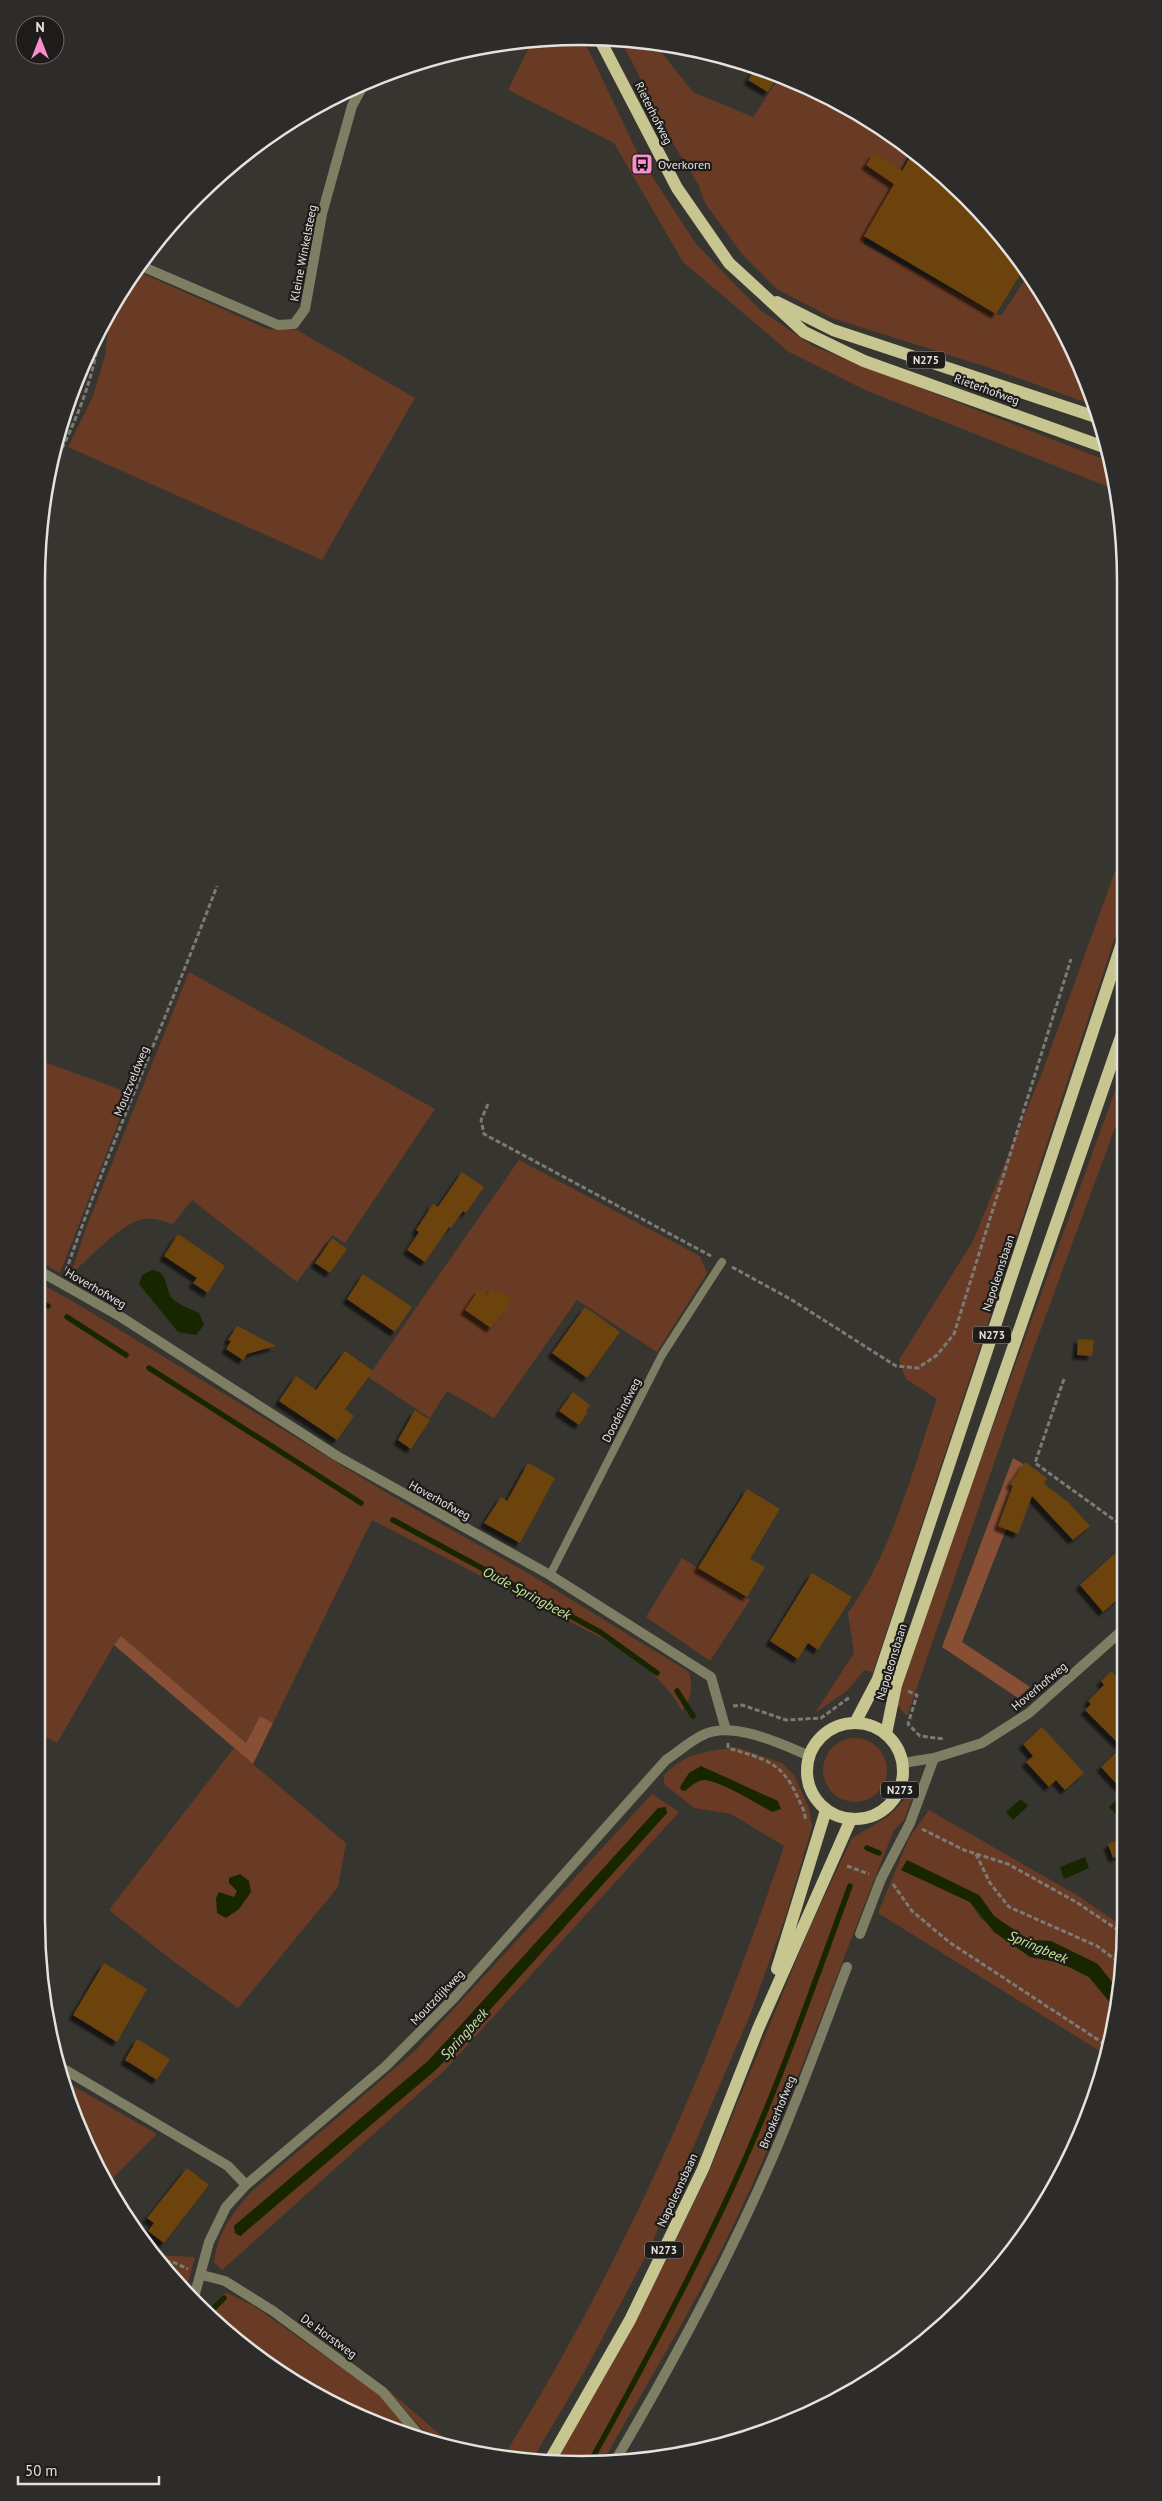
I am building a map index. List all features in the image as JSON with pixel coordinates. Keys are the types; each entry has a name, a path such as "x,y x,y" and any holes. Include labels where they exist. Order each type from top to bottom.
{"main road":[{"name":"Rieterhofweg","path":"603,46 677,188 730,263 804,332 864,360 1100,445"},
{"name":"Rieterhofweg","path":"760,293 833,330 1091,415"},
{"name":"Napoleonsbaan","path":"855,1723 878,1678 1117,958"},
{"name":"Napoleonsbaan","path":"886,1734 896,1686 1117,1048"},
{"name":"N273","path":"826,1810 838,1816 851,1819 866,1818 880,1813 891,1804 899,1792 903,1778 903,1763 900,1752 886,1734 866,1724 855,1723"},
{"path":"826,1810 816,1799 809,1785 807,1770 810,1756 817,1742 827,1732 840,1725 855,1723"},
{"name":"Napoleonsbaan","path":"758,2028 826,1810"},
{"name":"Napoleonsbaan","path":"553,2455 630,2320 703,2169 758,2028 851,1819"}],"street":[{"name":"Kleine Winkelsteeg","path":"146,268 278,325 294,324 305,309 322,214 352,106 359,94"},
{"name":"Hoverhofweg","path":"45,1274 121,1316 337,1456 550,1575 711,1677 726,1730"},
{"name":"Hoverhofweg","path":"903,1763 934,1758 982,1743 1029,1713 1117,1635"},
{"path":"726,1730 756,1734 810,1756"},
{"name":"Moutzdijkweg","path":"196,2292 209,2242 216,2225 226,2208 246,2184 386,2066 454,1999 666,1760 703,1734 726,1730"},
{"path":"860,1934 881,1878 910,1823 934,1758"},
{"name":"Brookerhofweg","path":"618,2455 662,2383 736,2238 777,2146 847,1967"},
{"path":"67,2071 228,2166 246,2184"},
{"name":"De Horstweg","path":"202,2275 225,2281 274,2311 383,2392 414,2430"}],"lane":[{"name":"Doodeindweg","path":"550,1575 662,1355 722,1262"}],"path":[{"path":"61,452 76,421 98,350"},
{"name":"Moutzveldweg","path":"62,1283 82,1224 184,974 217,886"},
{"path":"488,1104 481,1120 484,1134 792,1300 896,1366 918,1368 937,1355 954,1334 1071,959"},
{"path":"1064,1380 1035,1463 1117,1522"},
{"path":"896,1686 917,1695 908,1724 920,1736 932,1738"},
{"path":"721,1708 742,1705 786,1720 821,1718 854,1694"},
{"path":"726,1730 728,1748 760,1758 779,1768 790,1780 806,1816 805,1822"},
{"path":"910,1823 976,1854 1008,1864 1076,1902 1117,1929"},
{"path":"976,1854 990,1883 1009,1908 1097,1946 1116,1959"},
{"path":"833,1860 881,1878 896,1886 912,1911 949,1942 1103,2044"},
{"path":"169,2261 202,2275"}],"shaded area":[{"path":"585,45 639,156 696,244 760,310 813,346 1103,459 1109,487 865,390 789,352 683,262 614,143 508,90 529,48"},
{"path":"624,47 661,51 693,92 753,117 776,82 818,100 879,135 908,157 863,244 1001,316 1025,280 1062,344 1087,403 990,368 832,318 777,289 742,254 705,203 698,184 661,124"},
{"path":"142,273 267,329 297,330 415,398 322,560 68,447 93,396 105,356 108,329"},
{"path":"1117,866 1117,931 873,1672 864,1670 848,1690 815,1713 854,1653 848,1613 864,1589 889,1537 910,1482 937,1399 906,1379 899,1360 973,1241 1043,1070"},
{"path":"189,972 435,1109 345,1243 332,1235 297,1282 192,1200 173,1224 158,1220 142,1219 123,1228 71,1274 86,1228"},
{"path":"45,1062 130,1093 60,1273 45,1265"},
{"path":"1117,1085 1117,1122 1032,1353 907,1716 895,1703 946,1555"},
{"path":"519,1160 700,1256 707,1273 657,1352 577,1300 494,1418 447,1391 430,1418 368,1377"},
{"path":"45,1286 390,1495 531,1575 689,1672 691,1683 691,1692 682,1711 654,1675 617,1646 372,1520 273,1723 260,1716 246,1743 121,1637 114,1645 57,1743 45,1737"},
{"path":"1013,1458 1030,1468 962,1642 1030,1687 1018,1698 942,1647"},
{"path":"682,1558 750,1600 710,1661 646,1617"},
{"path":"121,1636 246,1743 260,1716 273,1723 253,1764 114,1645"},
{"path":"849,1738 861,1738 878,1747 885,1758 887,1770 885,1782 878,1793 861,1802 849,1802 837,1797 828,1788 823,1776 823,1764 828,1752 837,1743"},
{"path":"736,1747 782,1763 794,1775 809,1808 812,1827 786,1915 750,2015 648,2252 587,2367 536,2454 507,2450 587,2311 662,2160 727,2004 784,1846 731,1814 694,1808 664,1784 664,1775 672,1767 689,1757"},
{"path":"234,1748 346,1843 338,1887 238,2008 169,1958 109,1910"},
{"path":"917,1786 904,1820 894,1830 768,2149 732,2229 697,2297 606,2455 559,2455 634,2324 709,2172 810,1927 852,1838 889,1816"},
{"path":"652,1794 679,1812 445,2070 222,2270 214,2262 219,2241 233,2215 253,2190 415,2051","holes":["428,2061 282,2200 241,2236 235,2233 234,2226"]},
{"path":"929,1810 1080,1897 1117,1922 1113,1983 1107,1975 1051,1941 1031,1940 1023,1936 994,1916 979,1895 902,1870 970,1902 980,1918 1030,1956 1061,1963 1089,1977 1110,2003 1101,2052 878,1913 909,1838"},
{"path":"71,2085 157,2134 112,2179 100,2157"},
{"path":"164,2255 195,2257 188,2283 176,2271 174,2265 172,2266"},
{"path":"227,2293 254,2306 380,2395 407,2427 344,2401 283,2366 211,2308 222,2295"},
{"path":"386,2388 445,2439 425,2433"}],"water":[{"path":"152,1270 162,1274 174,1300 199,1313 204,1325 196,1335 178,1332 139,1284 142,1275"},
{"path":"701,1766 778,1801 781,1809 772,1812 748,1798 705,1780 697,1782 685,1791 681,1790 680,1787 689,1773"},
{"path":"1021,1799 1028,1806 1013,1820 1006,1812"},
{"path":"1117,1800 1117,1816 1109,1807"},
{"path":"666,1807 667,1813 437,2069 240,2236 235,2233 234,2226 428,2061 658,1808"},
{"path":"1085,1857 1089,1868 1064,1879 1060,1867"},
{"path":"907,1860 979,1895 994,1916 1023,1936 1031,1940 1051,1941 1098,1964 1113,1984 1110,2003 1089,1977 1061,1963 1030,1957 994,1932 970,1902 901,1870"},
{"path":"240,1874 249,1881 251,1892 239,1909 226,1918 217,1913 216,1898 219,1892 234,1897 237,1891 229,1883 229,1878"}],"building":[{"path":"753,73 774,81 768,92 748,80"},
{"path":"874,153 902,171 909,158 934,178 984,228 1020,274 996,314 864,236 894,184 866,165"},
{"path":"462,1172 484,1187 466,1213 463,1211 451,1228 449,1227 425,1262 407,1250 419,1232 416,1230 433,1204 438,1207"},
{"path":"178,1234 225,1266 208,1293 193,1283 197,1278 164,1256"},
{"path":"332,1238 347,1249 330,1273 315,1263"},
{"path":"363,1274 412,1307 395,1332 347,1299"},
{"path":"479,1289 488,1295 491,1289 511,1296 507,1308 491,1328 465,1310"},
{"path":"585,1307 620,1332 587,1378 552,1353"},
{"path":"237,1326 276,1346 247,1354 243,1360 226,1349 231,1341 228,1340"},
{"path":"1078,1339 1094,1340 1092,1356 1077,1355"},
{"path":"345,1351 373,1371 345,1409 354,1416 337,1440 279,1401 296,1376 316,1390"},
{"path":"573,1392 590,1405 586,1411 588,1412 579,1425 559,1411"},
{"path":"415,1410 430,1420 411,1449 398,1440"},
{"path":"1025,1462 1047,1478 1044,1484 1068,1502 1090,1526 1073,1540 1032,1496 1018,1534 998,1526 1013,1486 1010,1484"},
{"path":"528,1463 555,1478 520,1543 484,1523 501,1497 507,1501"},
{"path":"747,1489 780,1509 750,1559 765,1567 747,1597 698,1568"},
{"path":"1117,1551 1117,1600 1103,1612 1080,1585"},
{"path":"812,1573 852,1597 818,1650 808,1643 798,1659 770,1641"},
{"path":"1111,1671 1117,1677 1117,1742 1085,1710 1091,1704 1088,1701 1104,1685 1101,1681"},
{"path":"1042,1727 1084,1773 1065,1790 1056,1780 1049,1787 1026,1762 1033,1756 1023,1744"},
{"path":"1117,1752 1117,1784 1101,1767"},
{"path":"1117,1840 1117,1856 1113,1858 1108,1844"},
{"path":"104,1963 147,1989 117,2042 73,2015"},
{"path":"137,2039 170,2059 157,2080 125,2060"},
{"path":"187,2168 209,2185 164,2243 148,2231 154,2223 147,2218"}],"waterway":[{"name":"Oude Springbeek","path":"67,1317 126,1355"},
{"name":"Oude Springbeek","path":"149,1368 361,1503"},
{"name":"Oude Springbeek","path":"393,1520 600,1632 657,1673"},
{"name":"Oude Springbeek","path":"677,1691 693,1716"},
{"name":"Springbeek","path":"867,1848 879,1853"},
{"path":"594,2456 676,2302 743,2164 791,2046 850,1886"},
{"path":"213,2309 224,2298"}],"place":[{"name":"Overkoren","path":"642,164"}]}
